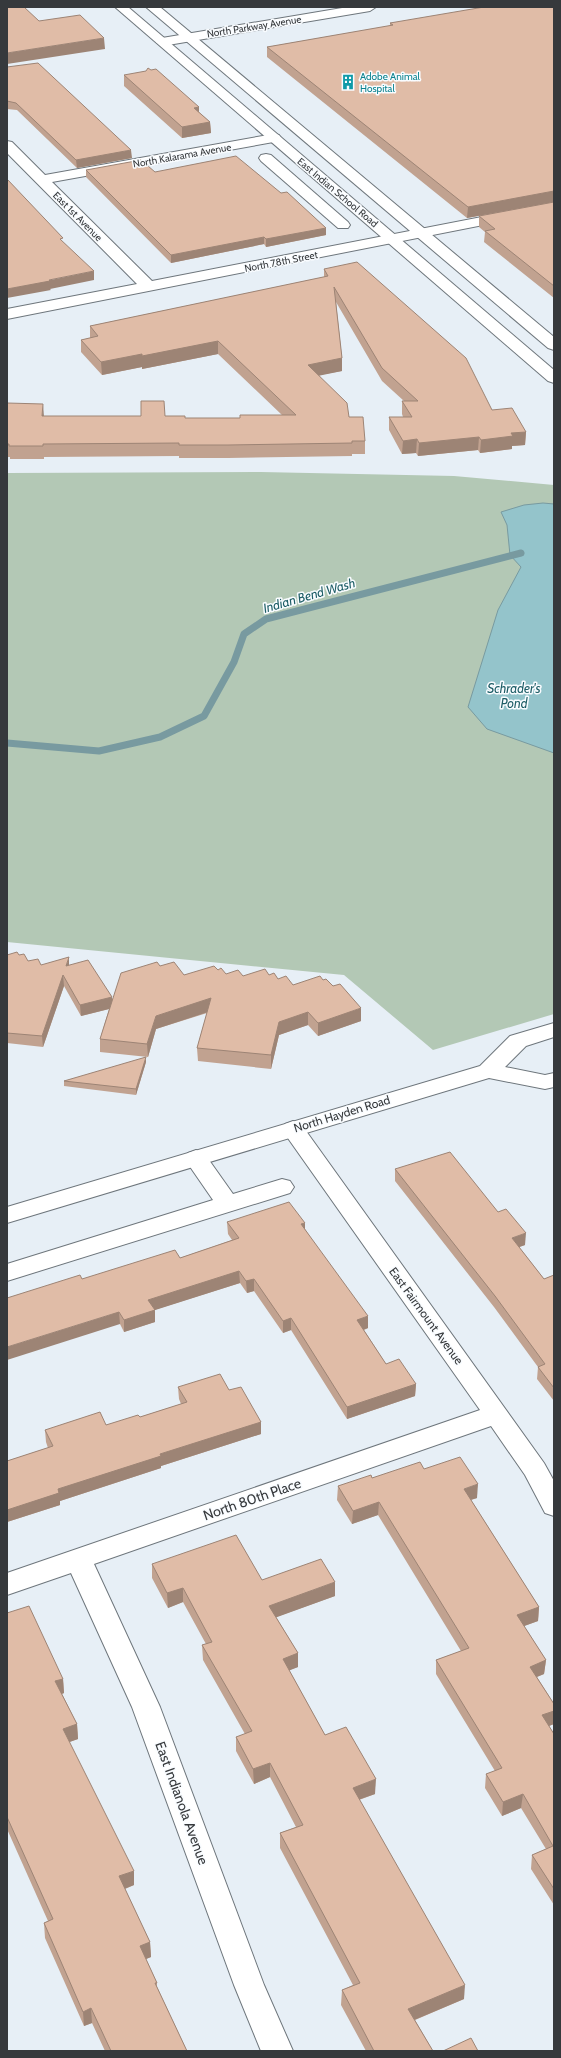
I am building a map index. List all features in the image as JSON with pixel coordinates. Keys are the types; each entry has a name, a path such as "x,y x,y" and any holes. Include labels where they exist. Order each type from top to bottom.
{"street":[{"name":"East Indian School Road","path":"121,7 554,378"},
{"name":"East Indian School Road","path":"152,7 554,344"},
{"name":"North Parkway Avenue","path":"162,42 370,7"},
{"name":"North Kalarama Avenue","path":"42,180 274,138"},
{"name":"East 1st Avenue","path":"7,145 149,286"},
{"path":"300,161 270,162 343,225"},
{"path":"317,203 344,198"},
{"name":"North 78th Street","path":"7,314 554,207"},
{"name":"North Hayden Road","path":"488,1071 518,1041 554,1030"},
{"name":"North Hayden Road","path":"7,1215 488,1071 545,1082 554,1080"},
{"name":"East Fairmount Avenue","path":"293,1129 497,1414 534,1470 554,1506"},
{"path":"196,1158 228,1204"},
{"path":"7,1273 282,1187"},
{"name":"North 80th Place","path":"7,1584 497,1414"},
{"name":"East Indianola Avenue","path":"78,1560 146,1707 249,1985 277,2051"}],"green space":[{"path":"261,472 454,476 554,485 554,1014 433,1050 344,975 7,942 7,473"}],"water":[{"name":"Schrader's Pond","path":"543,503 554,504 554,753 487,729 468,707 498,610 521,567 510,555 507,525 501,512 524,505"}],"building":[{"path":"7,7 24,7 39,21 80,15 104,38 7,53"},
{"path":"484,7 554,7 554,191 468,207 267,47 393,25 390,23"},
{"path":"38,63 131,150 76,160 16,103 7,101 7,67"},
{"path":"148,68 151,70 156,69 199,107 194,108 210,122 182,127 124,75 146,71"},
{"path":"236,156 281,193 287,192 326,228 266,239 264,237 171,255 86,170 141,160 155,172"},
{"path":"7,179 63,238 60,239 94,271 7,289"},
{"path":"554,202 554,286 485,231 495,229 479,216"},
{"path":"357,262 466,358 492,410 512,408 526,432 511,433 513,436 481,440 479,437 419,443 417,439 403,441 389,417 412,417 402,401 418,401 382,368 334,287 342,358 308,365 347,403 349,417 363,417 365,441 352,441 352,443 228,445 179,445 179,443 43,444 43,446 9,446 9,444 7,444 7,403 43,404 42,416 141,416 141,401 164,401 165,416 185,416 185,418 240,418 240,415 296,415 218,341 142,356 142,354 101,362 81,340 98,336 90,326 328,276 324,269"},
{"path":"17,952 19,955 24,954 28,961 38,959 41,965 69,957 66,966 88,960 112,997 80,1005 63,975 42,1036 7,1033 7,955"},
{"path":"157,962 160,966 174,962 184,975 214,966 218,970 221,968 226,974 238,970 243,976 265,969 269,975 274,973 278,979 286,976 293,985 320,976 323,980 326,979 333,986 340,984 361,1008 318,1023 308,1012 279,1022 271,1055 197,1048 211,998 156,1016 147,1044 100,1039 121,973"},
{"path":"146,1057 136,1089 64,1081"},
{"path":"450,1152 498,1212 506,1209 526,1233 512,1238 544,1279 554,1275 554,1388 538,1367 545,1364 495,1296 395,1169"},
{"path":"289,1202 305,1223 301,1224 368,1316 357,1320 386,1364 399,1359 416,1384 347,1407 291,1318 283,1321 254,1279 246,1281 239,1271 148,1300 155,1310 124,1320 119,1312 7,1347 7,1298 80,1275 82,1279 175,1250 180,1258 239,1238 227,1222"},
{"path":"220,1374 229,1390 241,1387 261,1422 160,1454 161,1456 58,1489 59,1493 7,1510 7,1461 53,1446 45,1430 100,1412 106,1425 138,1415 140,1417 187,1402 178,1387"},
{"path":"460,1457 478,1484 464,1489 539,1607 517,1615 546,1660 530,1667 554,1704 554,1711 542,1715 554,1734 554,1889 532,1855 553,1846 523,1794 503,1802 486,1774 502,1768 436,1660 469,1648 379,1502 353,1511 338,1486 371,1475 372,1478 420,1462 424,1469"},
{"path":"236,1535 262,1580 321,1559 335,1582 269,1606 298,1653 283,1659 325,1735 346,1727 376,1779 353,1788 465,1985 408,2009 433,2051 374,2051 342,1990 360,1983 280,1833 303,1825 270,1763 253,1769 236,1737 252,1731 202,1645 212,1642 183,1588 167,1593 152,1564"},
{"path":"29,1606 63,1679 55,1681 77,1724 63,1729 134,1871 119,1876 150,1942 140,1946 157,1983 155,1983 187,2051 111,2051 91,2008 83,2012 44,1923 53,1919 7,1817 7,1613"},
{"path":"471,2038 478,2051 443,2051"}],"waterway":[{"name":"Indian Bend Wash","path":"7,743 99,751 160,737 204,716 234,662 244,634 266,619 521,553"}],"place":[{"name":"Adobe Animal Hospital","path":"348,82"}]}
